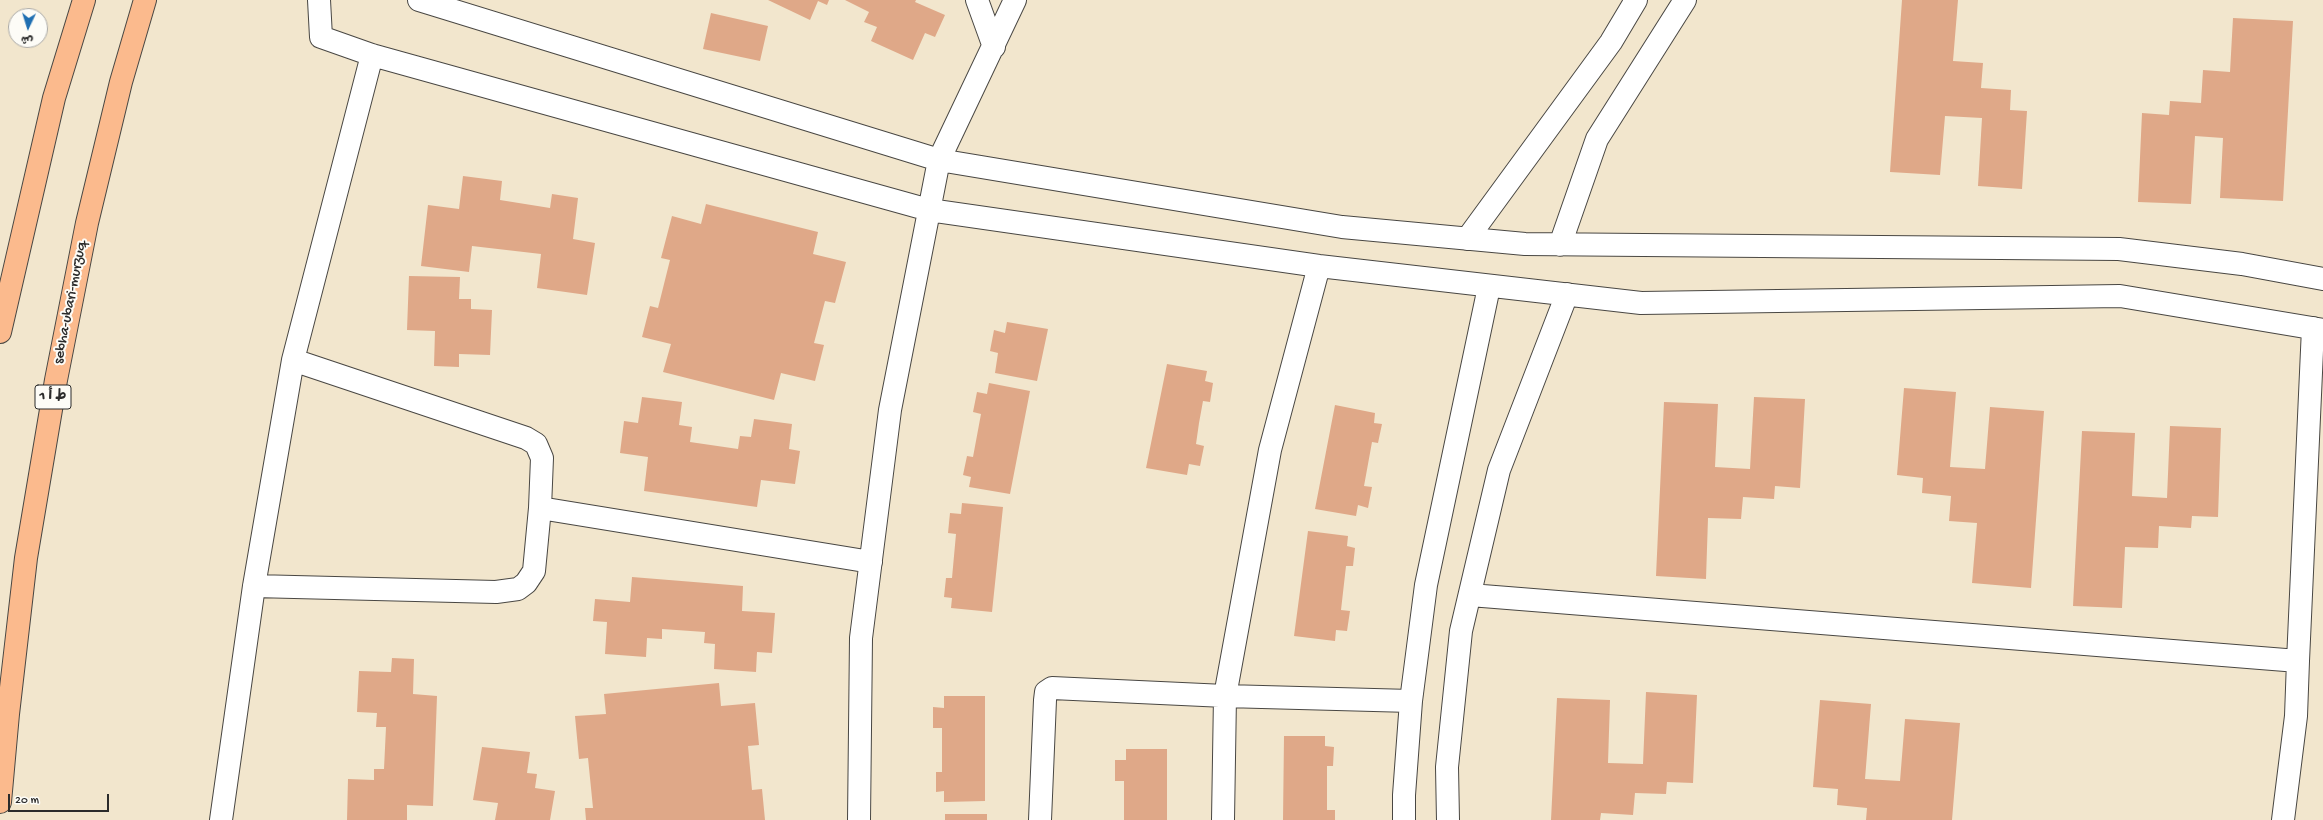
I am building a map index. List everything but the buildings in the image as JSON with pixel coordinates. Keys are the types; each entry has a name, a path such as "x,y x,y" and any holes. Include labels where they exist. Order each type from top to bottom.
{"highway":[{"path":"0,332 54,98 84,0"},
{"name":"sebha-ubari-murzuq","path":"0,802 8,714 26,558 56,380 87,223 121,82 145,0"}],"street":[{"path":"319,0 321,37 372,55 929,210 1319,266 1489,287 1567,294 1641,303 2120,296 2318,329 2296,716 2283,820"},
{"path":"419,0 939,160 1342,227 1525,244 1560,245 2119,249 2242,264 2323,279"},
{"path":"976,0 994,47"},
{"path":"859,820 861,638 890,410 939,160 1015,0"},
{"path":"1467,239 1612,42 1636,0"},
{"path":"1560,245 1597,140 1685,0"},
{"path":"221,820 254,586 293,360 372,55"},
{"path":"1223,820 1224,696 1270,450 1319,266"},
{"path":"1404,820 1404,795 1411,701 1426,585 1489,287"},
{"path":"1448,820 1447,767 1461,632 1500,470 1567,294"},
{"path":"254,586 496,592 518,589 526,583 534,570 540,508 542,458 536,444 531,441 293,360"},
{"path":"540,508 871,562"},
{"path":"1470,595 2298,662"},
{"path":"1040,820 1045,700 1046,692 1052,688 1224,696 1411,701"}]}
